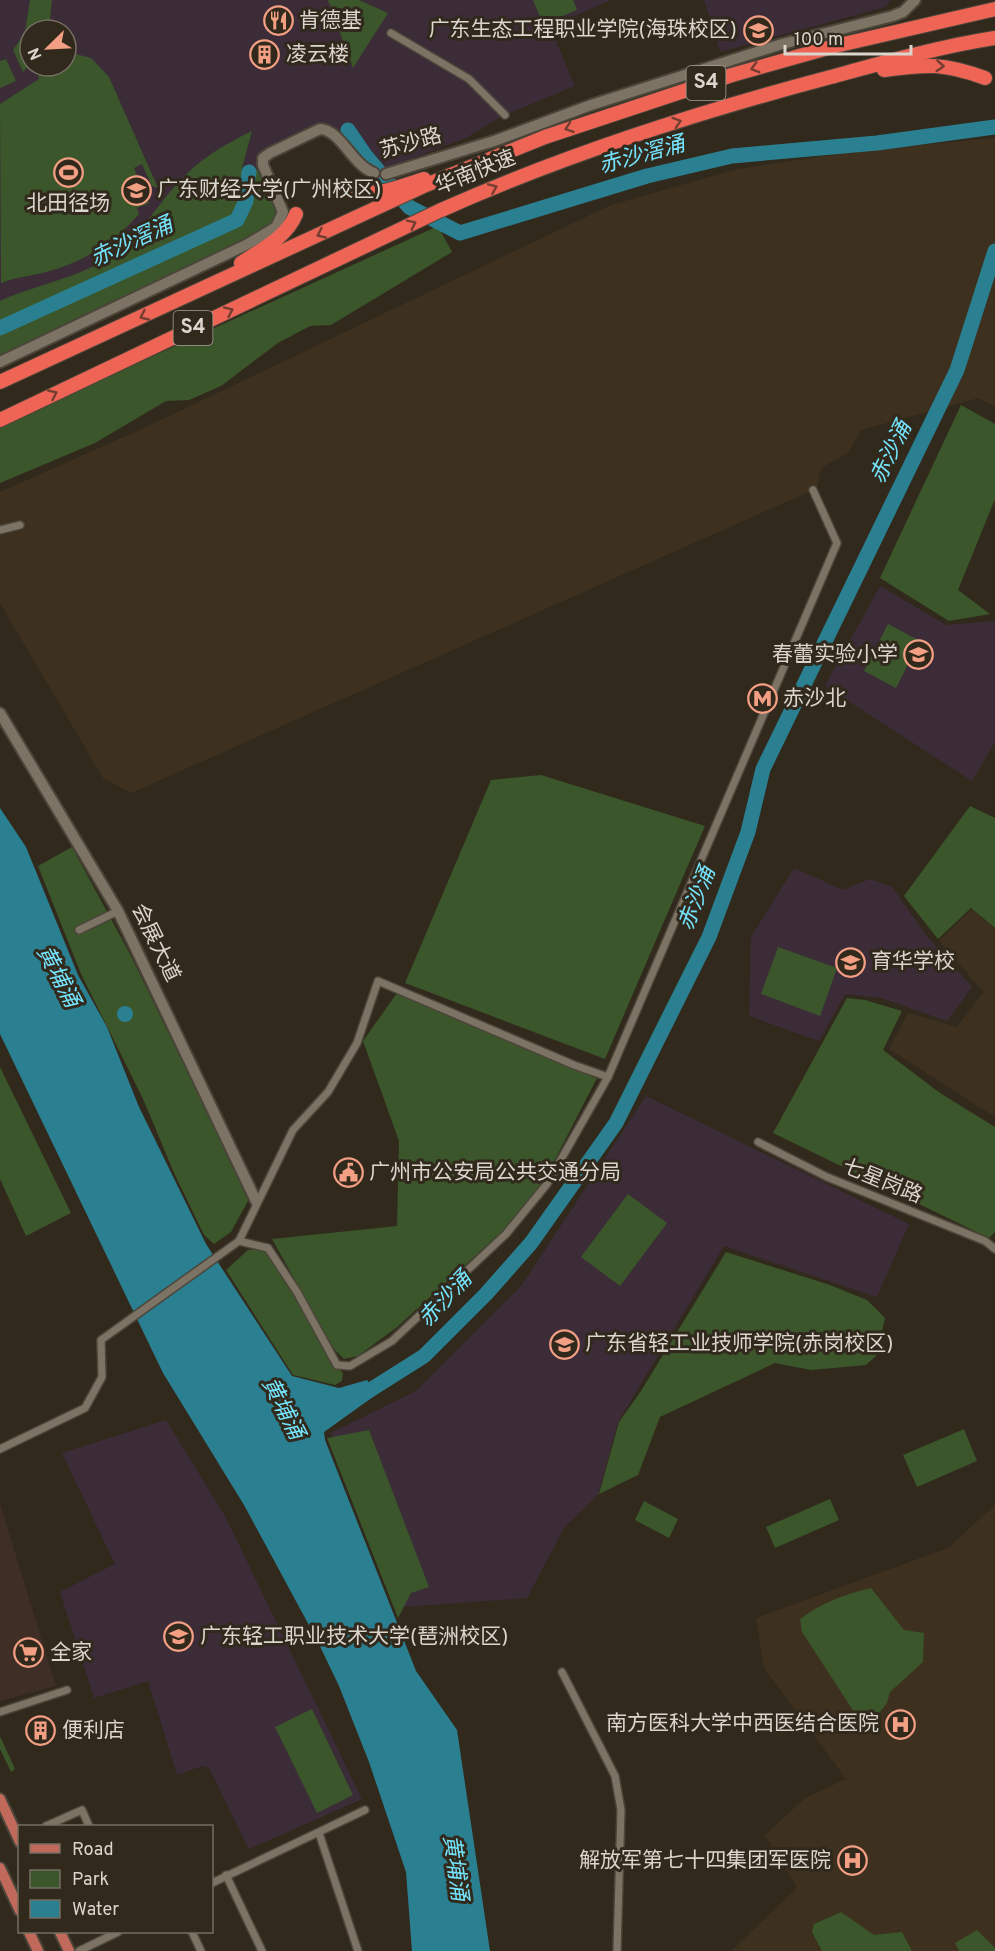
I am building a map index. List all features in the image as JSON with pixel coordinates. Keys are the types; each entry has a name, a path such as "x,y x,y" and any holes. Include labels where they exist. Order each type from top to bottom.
{"highway":[{"name":"华南快速","path":"0,382 375,209 424,182 732,75 835,46 995,9"},
{"name":"华南快速","path":"0,420 439,211 502,184 604,146 729,105 918,54 995,38"},
{"path":"820,80 939,64 985,78"},
{"path":"354,192 424,182"},
{"path":"201,290 270,245 292,225 296,214"}],"main road":[{"path":"0,1799 18,1838"},
{"path":"0,1868 18,1907"},
{"path":"29,1933 38,1951"},
{"path":"60,1933 69,1951"}],"street":[{"name":"苏沙路","path":"0,362 248,244 276,227 283,212 263,165 263,158 320,129 328,129 336,135 353,159 364,169 380,173 494,141 591,105 782,44 893,16 903,12 915,0"},
{"path":"391,33 469,79 505,115"},
{"path":"238,1241 268,1248 297,1292 337,1365 350,1366 392,1341 507,1234 548,1184 608,1077 837,543 813,490"},
{"path":"0,530 20,525"},
{"name":"会展大道","path":"0,713 118,911 256,1201"},
{"path":"80,930 118,911"},
{"path":"0,1449 85,1408 102,1377 101,1340 238,1241 293,1130 328,1092 357,1043 378,981 592,1073 608,1077"},
{"name":"七星岗路","path":"758,1142 827,1177 985,1241 995,1249"},
{"path":"562,1672 615,1776 619,1789 621,1810 617,1951"},
{"path":"0,1712 67,1690"},
{"path":"50,1825 82,1810 88,1825"},
{"path":"213,1882 365,1810"},
{"path":"319,1833 358,1951"},
{"path":"226,1875 262,1951"},
{"path":"79,1951 116,1933"},
{"path":"192,1933 201,1951"}],"shaded area":[{"name":"广东财经大学(广州校区)","path":"0,0 611,0 550,27 575,86 500,117 466,138 382,170 363,163 338,131 330,126 261,154 281,217 0,358"},
{"name":"广东生态工程职业学院(海珠校区)","path":"704,0 891,0 885,7 720,52"},
{"path":"995,138 995,407 979,398 861,430 849,452 821,468 817,488 811,491 131,793 103,778 0,603 0,492 144,428 611,205 737,169 864,150"},
{"name":"春蕾实验小学","path":"880,586 946,625 995,621 995,742 972,781 825,686"},
{"name":"育华学校","path":"794,868 843,890 870,879 892,887 926,935 972,987 947,1021 881,998 845,994 819,1041 749,1016 751,937"},
{"path":"972,909 995,929 995,1117 889,1049 908,1013 957,1027 984,992 939,941"},
{"name":"广东省轻工业技师学院(赤岗校区)","path":"646,1096 909,1224 877,1297 724,1246 618,1422 598,1495 564,1528 527,1598 403,1607 331,1433 416,1391 522,1285"},
{"name":"广东轻工职业技术大学(琶洲校区)","path":"166,1420 225,1516 362,1799 249,1849 209,1768 202,1766 177,1775 148,1681 94,1698 60,1592 115,1564 62,1453"},
{"path":"0,1504 56,1686 0,1701"},
{"name":"南方医科大学中西医结合医院","path":"995,1505 995,1951 731,1951 797,1888 765,1835 805,1798 846,1779 764,1668 756,1618 948,1548"}],"green space":[{"path":"30,0 52,0 50,18 27,18"},
{"path":"328,0 359,0 388,13 353,68"},
{"path":"533,0 573,0 577,10 543,24"},
{"path":"18,42 18,61 13,50"},
{"name":"北田径场","path":"78,55 91,58 109,77 158,188 152,186 142,164 134,168 149,203 137,208 135,204 139,214 119,234 97,250 72,263 1,283 0,104 39,79 78,78"},
{"path":"6,59 16,81 0,88 0,61"},
{"path":"252,131 242,168 244,189 234,216 0,322 0,301 104,261 142,228 170,192 194,167 222,147"},
{"path":"259,165 278,209 275,223 247,241 0,356 0,334 232,229 248,211 253,181"},
{"path":"438,226 452,252 331,325 310,326 278,343 221,386 189,400 166,401 95,443 0,483 0,426"},
{"path":"961,405 995,424 995,499 958,590 990,614 949,621 880,578"},
{"path":"888,624 920,641 896,688 864,671"},
{"path":"541,775 705,826 605,1059 405,983 491,780"},
{"path":"970,806 995,818 995,928 971,908 938,939 904,896"},
{"path":"72,847 130,954 249,1199 231,1232 214,1244 204,1235 174,1173 144,1101 81,974 38,866"},
{"path":"778,947 837,968 820,1016 761,994"},
{"path":"397,993 597,1078 546,1177 506,1228 396,1328 358,1356 344,1359 333,1348 272,1239 397,1226 399,1141 363,1041"},
{"path":"847,998 865,1000 902,1011 883,1050 940,1093 995,1127 995,1232 989,1238 773,1133"},
{"path":"0,1067 71,1213 26,1236 0,1179"},
{"path":"628,1194 667,1223 620,1286 581,1257"},
{"path":"266,1248 295,1291 333,1363 343,1373 342,1381 335,1385 293,1375 226,1270 248,1250"},
{"path":"726,1252 830,1285 867,1300 885,1318 876,1356 866,1365 811,1370 775,1363 660,1417 638,1475 599,1494 619,1422 641,1391"},
{"path":"964,1429 977,1461 917,1487 903,1455"},
{"path":"369,1430 429,1587 411,1593 398,1618 327,1438"},
{"path":"830,1499 839,1520 775,1548 766,1527"},
{"path":"644,1501 678,1519 669,1538 635,1520"},
{"path":"871,1588 904,1630 924,1633 923,1662 890,1692 887,1703 877,1716 856,1715 802,1632 800,1619 834,1600"},
{"path":"312,1709 353,1795 317,1813 275,1727"},
{"path":"0,1736 15,1769 11,1772 0,1749"},
{"path":"841,1912 874,1935 902,1932 912,1951 822,1951 812,1932 814,1924"},
{"path":"977,1930 995,1948 995,1951 959,1951 955,1943"}],"water":[{"name":"黄埔涌","path":"0,808 26,847 78,975 107,1027 139,1107 206,1244 292,1376 339,1388 367,1380 377,1394 324,1432 325,1440 416,1671 457,1730 490,1951 412,1951 406,1872 369,1762 339,1686 317,1640 244,1505 163,1373 0,1034"},
{"path":"125,1006 133,1014 125,1022 117,1014"}],"waterway":[{"name":"赤沙滘涌","path":"348,130 365,155 409,207 460,233 647,176 732,156 877,143 995,127"},
{"name":"赤沙滘涌","path":"0,328 237,220 246,201 249,172"},
{"name":"赤沙涌","path":"356,1399 424,1356 486,1294 531,1243 616,1123 709,937 748,832 763,769 957,370 995,251"}],"place":[{"name":"肯德基","path":"278,21"},
{"name":"广东生态工程职业学院(海珠校区)","path":"758,30"},
{"name":"凌云楼","path":"265,55"},
{"name":"北田径场","path":"68,173"},
{"name":"广东财经大学(广州校区)","path":"136,190"},
{"name":"春蕾实验小学","path":"919,655"},
{"name":"赤沙北","path":"762,699"},
{"name":"育华学校","path":"850,962"},
{"name":"广州市公安局公共交通分局","path":"348,1173"},
{"name":"广东省轻工业技师学院(赤岗校区)","path":"564,1344"},
{"name":"广东轻工职业技术大学(琶洲校区)","path":"179,1637"},
{"name":"全家","path":"29,1653"},
{"name":"南方医科大学中西医结合医院","path":"900,1724"},
{"name":"便利店","path":"41,1731"},
{"name":"解放军第七十四集团军医院","path":"852,1861"}]}
